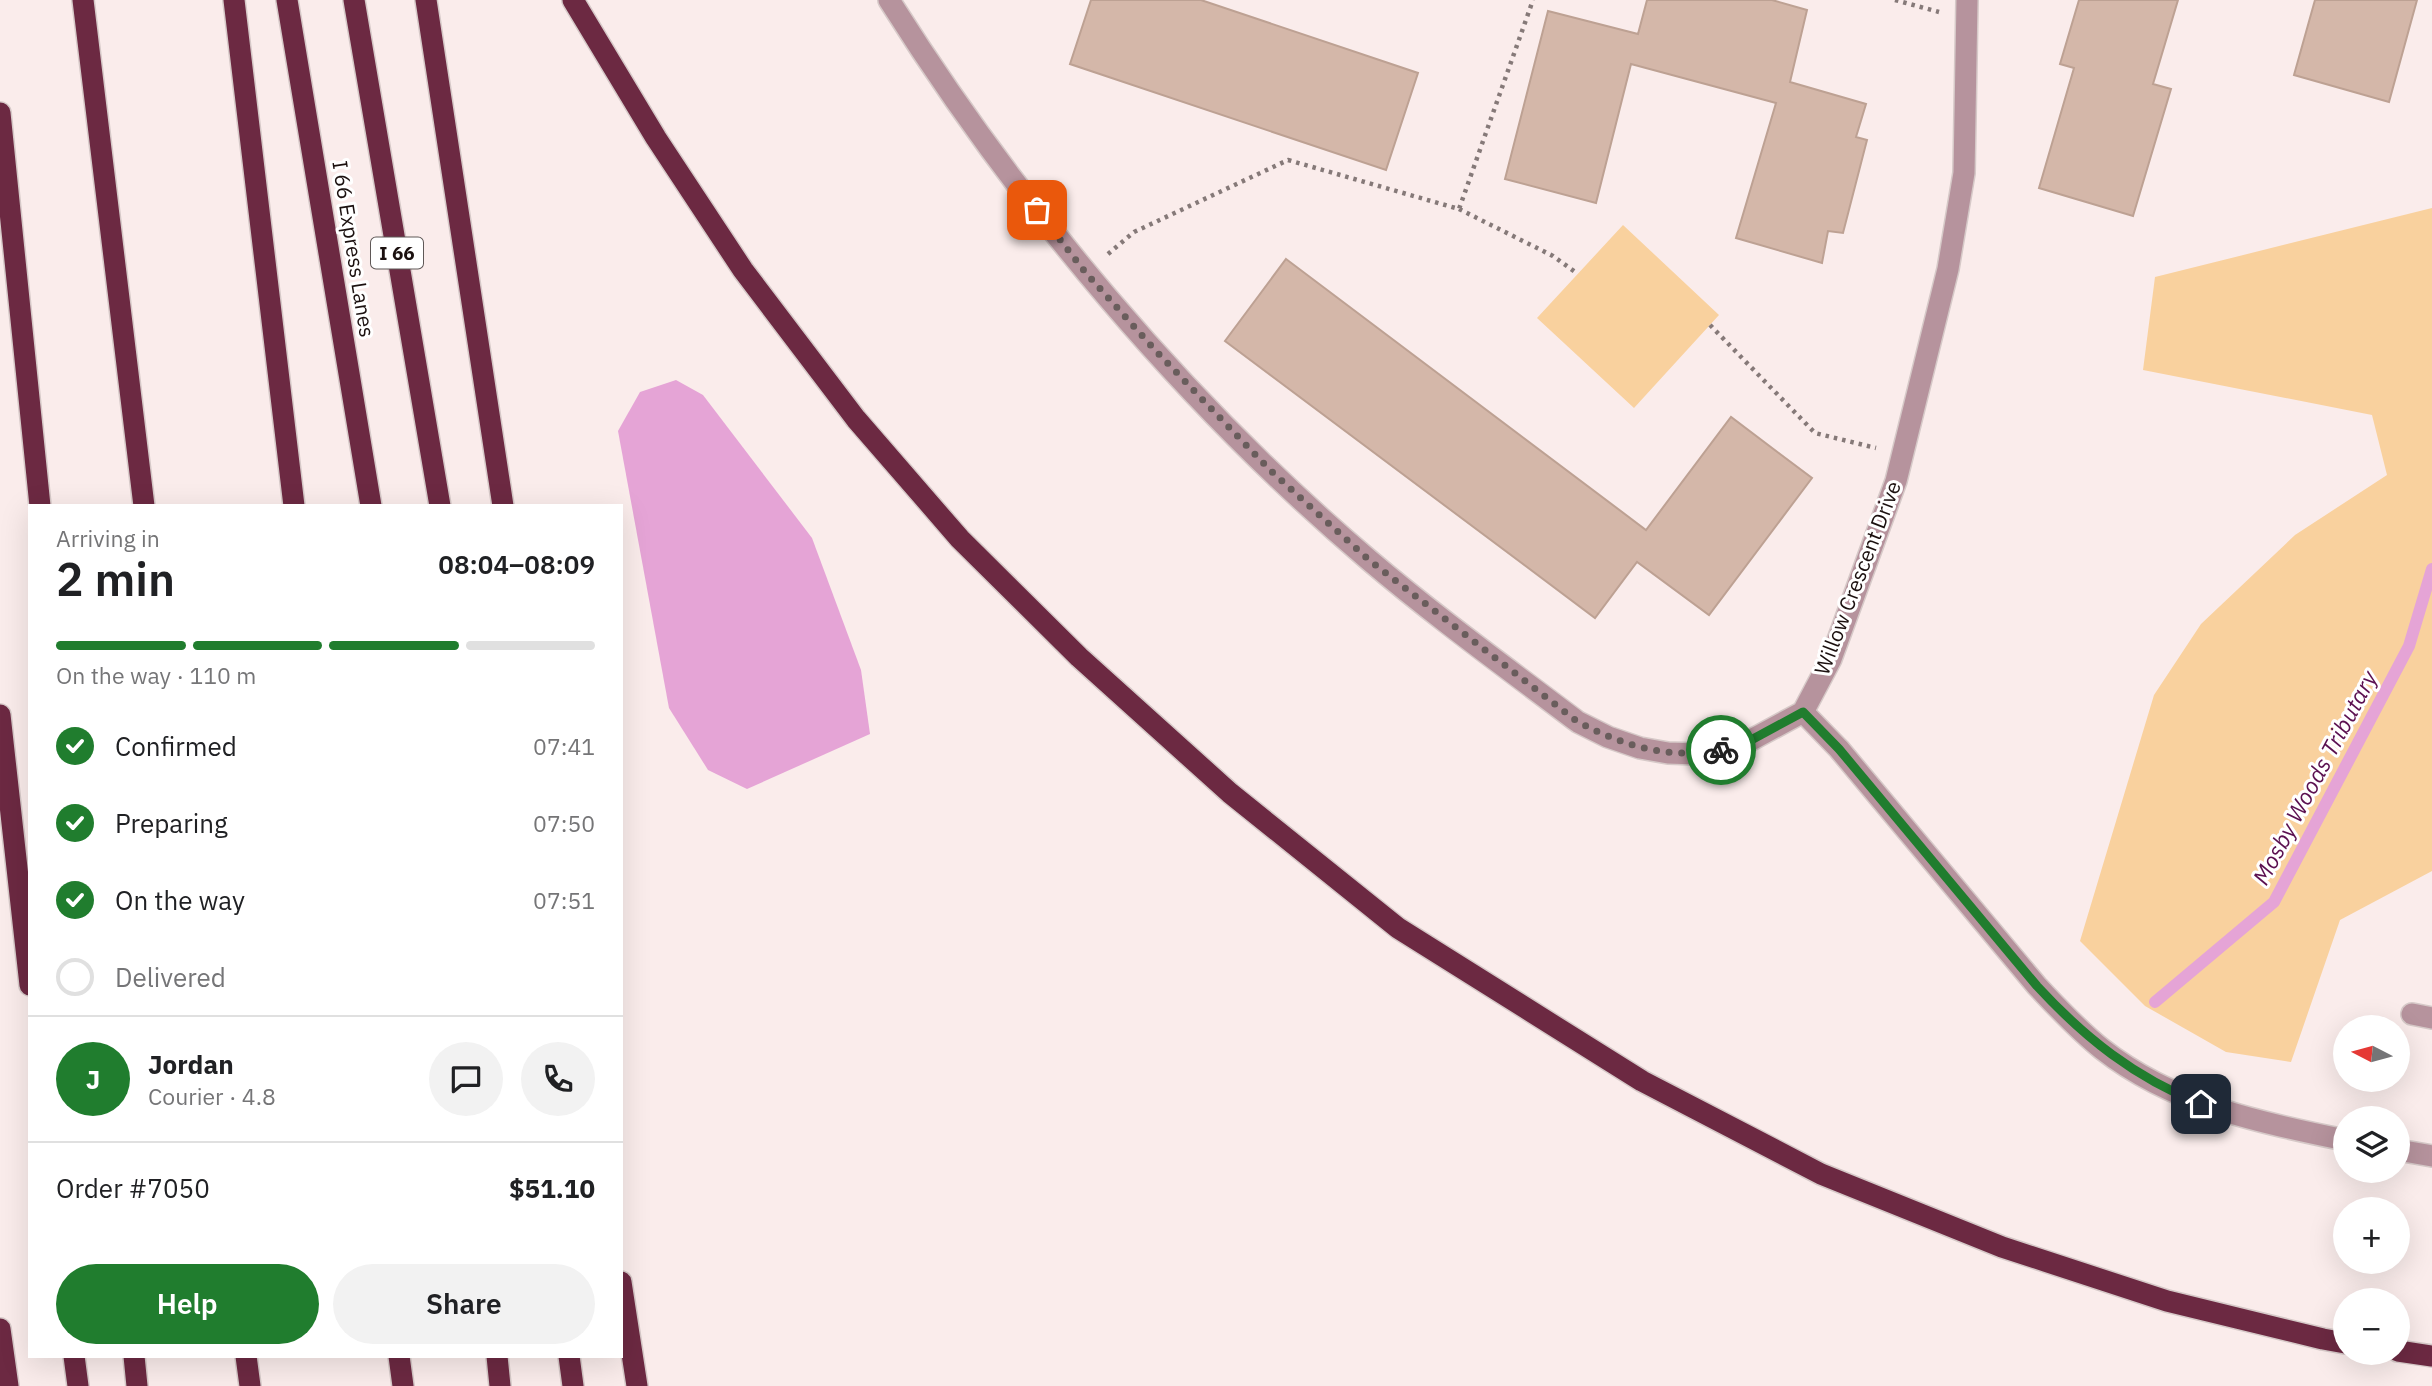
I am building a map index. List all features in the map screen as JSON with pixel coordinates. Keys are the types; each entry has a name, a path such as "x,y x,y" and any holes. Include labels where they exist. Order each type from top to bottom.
{"highway":[{"path":"83,0 144,504"},
{"path":"234,0 294,504"},
{"name":"I 66 Express Lanes","path":"287,0 371,504"},
{"name":"I 66","path":"355,0 440,504"},
{"path":"426,0 503,504"},
{"path":"573,0 656,138 743,270 856,419 960,539 1079,657 1230,793 1398,928 1643,1081 1821,1174 2002,1247 2167,1301 2333,1341"},
{"path":"0,113 40,504"},
{"path":"0,715 28,967"},
{"path":"623,1295 637,1386"},
{"path":"0,1329 8,1386"},
{"path":"2410,1353 2432,1356"},
{"path":"75,1358 78,1386"},
{"path":"134,1358 138,1386"},
{"path":"247,1358 250,1386"},
{"path":"399,1358 403,1386"},
{"path":"496,1358 500,1386"},
{"path":"569,1358 573,1386"}],"street":[{"path":"889,0 988,147 1086,273 1173,371 1300,497 1369,560 1578,722 1608,737 1640,748 1697,754 1727,749 1753,739 1803,712 1839,749 2037,986 2068,1020 2104,1050 2142,1076 2201,1104 2269,1124 2333,1137"},
{"name":"Willow Crescent Drive","path":"1803,712 1831,659 1896,481 1948,269 1961,196 1965,139 1966,10"},
{"path":"2410,1152 2432,1156"}],"path":[{"path":"1459,209 1533,0"},
{"path":"1895,0 1966,10"},
{"path":"1086,273 1134,232 1289,160 1459,209 1553,256 1578,274"},
{"path":"1710,325 1815,433 1903,455"}],"shaded area":[{"path":"2432,208 2432,871 2340,920 2291,1062 2226,1052 2145,1006 2080,941 2154,695 2201,624 2295,535 2387,475 2372,415 2143,370 2155,277"},
{"path":"1623,225 1719,315 1634,408 1537,318"},
{"path":"676,380 703,395 812,538 861,670 870,734 747,789 708,770 669,708 618,431 640,392"}],"building":[{"path":"1091,0 1201,0 1418,73 1386,170 1070,64"},
{"path":"1647,0 1772,0 1807,10 1790,82 1866,104 1856,137 1867,140 1843,233 1828,231 1822,263 1736,238 1776,103 1631,64 1596,203 1505,179 1548,11 1638,34"},
{"path":"2079,0 2178,0 2153,84 2171,89 2133,216 2039,188 2074,68 2060,64"},
{"path":"2315,0 2417,0 2389,102 2294,75"},
{"path":"1286,259 1646,530 1731,417 1812,478 1709,615 1637,562 1595,618 1225,341"}],"waterway":[{"name":"Mosby Woods Tributary","path":"2155,1002 2274,902 2409,646 2432,569"}],"way so far":[{"path":"1037,210 1086,273 1173,371 1270,470 1369,560 1578,722 1608,737 1640,748 1683,754 1721,750"}],"route":[{"path":"1721,750 1753,739 1803,712 1839,749 2068,1020 2104,1050 2142,1076 2201,1104"}]}
